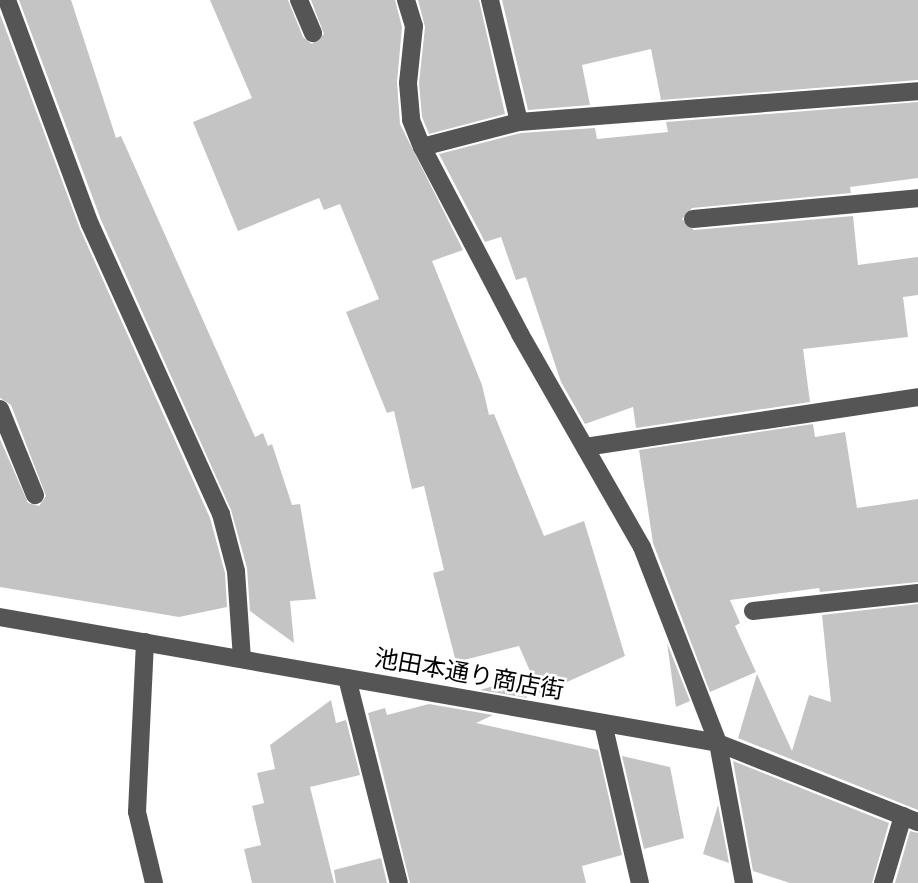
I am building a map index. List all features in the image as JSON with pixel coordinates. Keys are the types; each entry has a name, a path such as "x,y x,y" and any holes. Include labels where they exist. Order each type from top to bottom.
{"street":[{"path":"7,0 90,225 221,514 236,571 242,659"},
{"path":"299,0 313,33"},
{"path":"406,0 414,26 408,83 411,120 422,147 642,547 718,743 744,883"},
{"path":"490,0 519,122"},
{"path":"422,147 519,122 918,91"},
{"path":"693,219 918,198"},
{"path":"585,447 918,397"},
{"path":"0,409 35,495"},
{"path":"753,611 918,593"},
{"name":"池田本通り商店街","path":"0,617 718,743 910,819"},
{"path":"145,642 137,812 154,883"},
{"path":"347,678 399,883"},
{"path":"603,723 639,883"},
{"path":"883,883 910,819"}],"building":[{"path":"19,0 71,0 116,138 121,136 255,437 263,433 268,446 272,444 292,505 300,504 316,599 290,601 294,643 250,611 247,568 231,510 101,220"},
{"path":"210,0 288,0 303,37 312,44 324,34 311,0 395,0 402,27 397,82 400,124 463,250 432,261 482,385 489,415 494,414 544,536 584,521 625,656 540,694 519,646 456,662 433,573 444,570 424,486 412,489 394,411 387,413 346,312 379,299 340,204 324,210 319,198 238,231 193,122 252,98"},
{"path":"418,0 479,0 505,114 429,134 422,117 419,83 425,27"},
{"path":"502,0 918,0 918,80 661,100 651,49 582,65 590,105 528,110"},
{"path":"0,14 80,229 210,518 225,573 227,607 179,617 0,587 0,439 28,503 39,506 46,496 11,405 0,398"},
{"path":"918,102 918,178 850,187 851,193 692,208 682,219 694,230 853,216 858,265 918,257 918,295 903,297 908,337 803,349 810,402 636,428 633,407 585,424 561,382 526,277 516,280 501,237 485,242 439,154 521,133 595,128 597,139 668,132 666,122"},
{"path":"813,424 815,437 845,432 857,508 918,499 918,582 820,592 819,588 730,600 740,623 735,626 756,672 710,692 653,543 639,450"},
{"path":"918,604 918,810 738,738 757,674 792,751 809,695 831,702 822,615"},
{"path":"667,643 690,701 676,707"},
{"path":"520,678 527,698 480,690"},
{"path":"331,700 336,723 346,720 360,775 310,787 334,883 252,883 244,849 261,845 252,806 264,803 257,773 275,769 270,745"},
{"path":"429,704 493,715 476,723 598,750 622,855 582,866 586,883 410,883 368,713 385,708 387,715"},
{"path":"622,756 670,767 684,838 644,849"},
{"path":"733,761 889,823 872,883 790,883 753,871"},
{"path":"718,805 729,863 703,854"},
{"path":"910,831 918,833 918,883 895,883"},
{"path":"381,858 387,883 336,883 334,870"}]}
